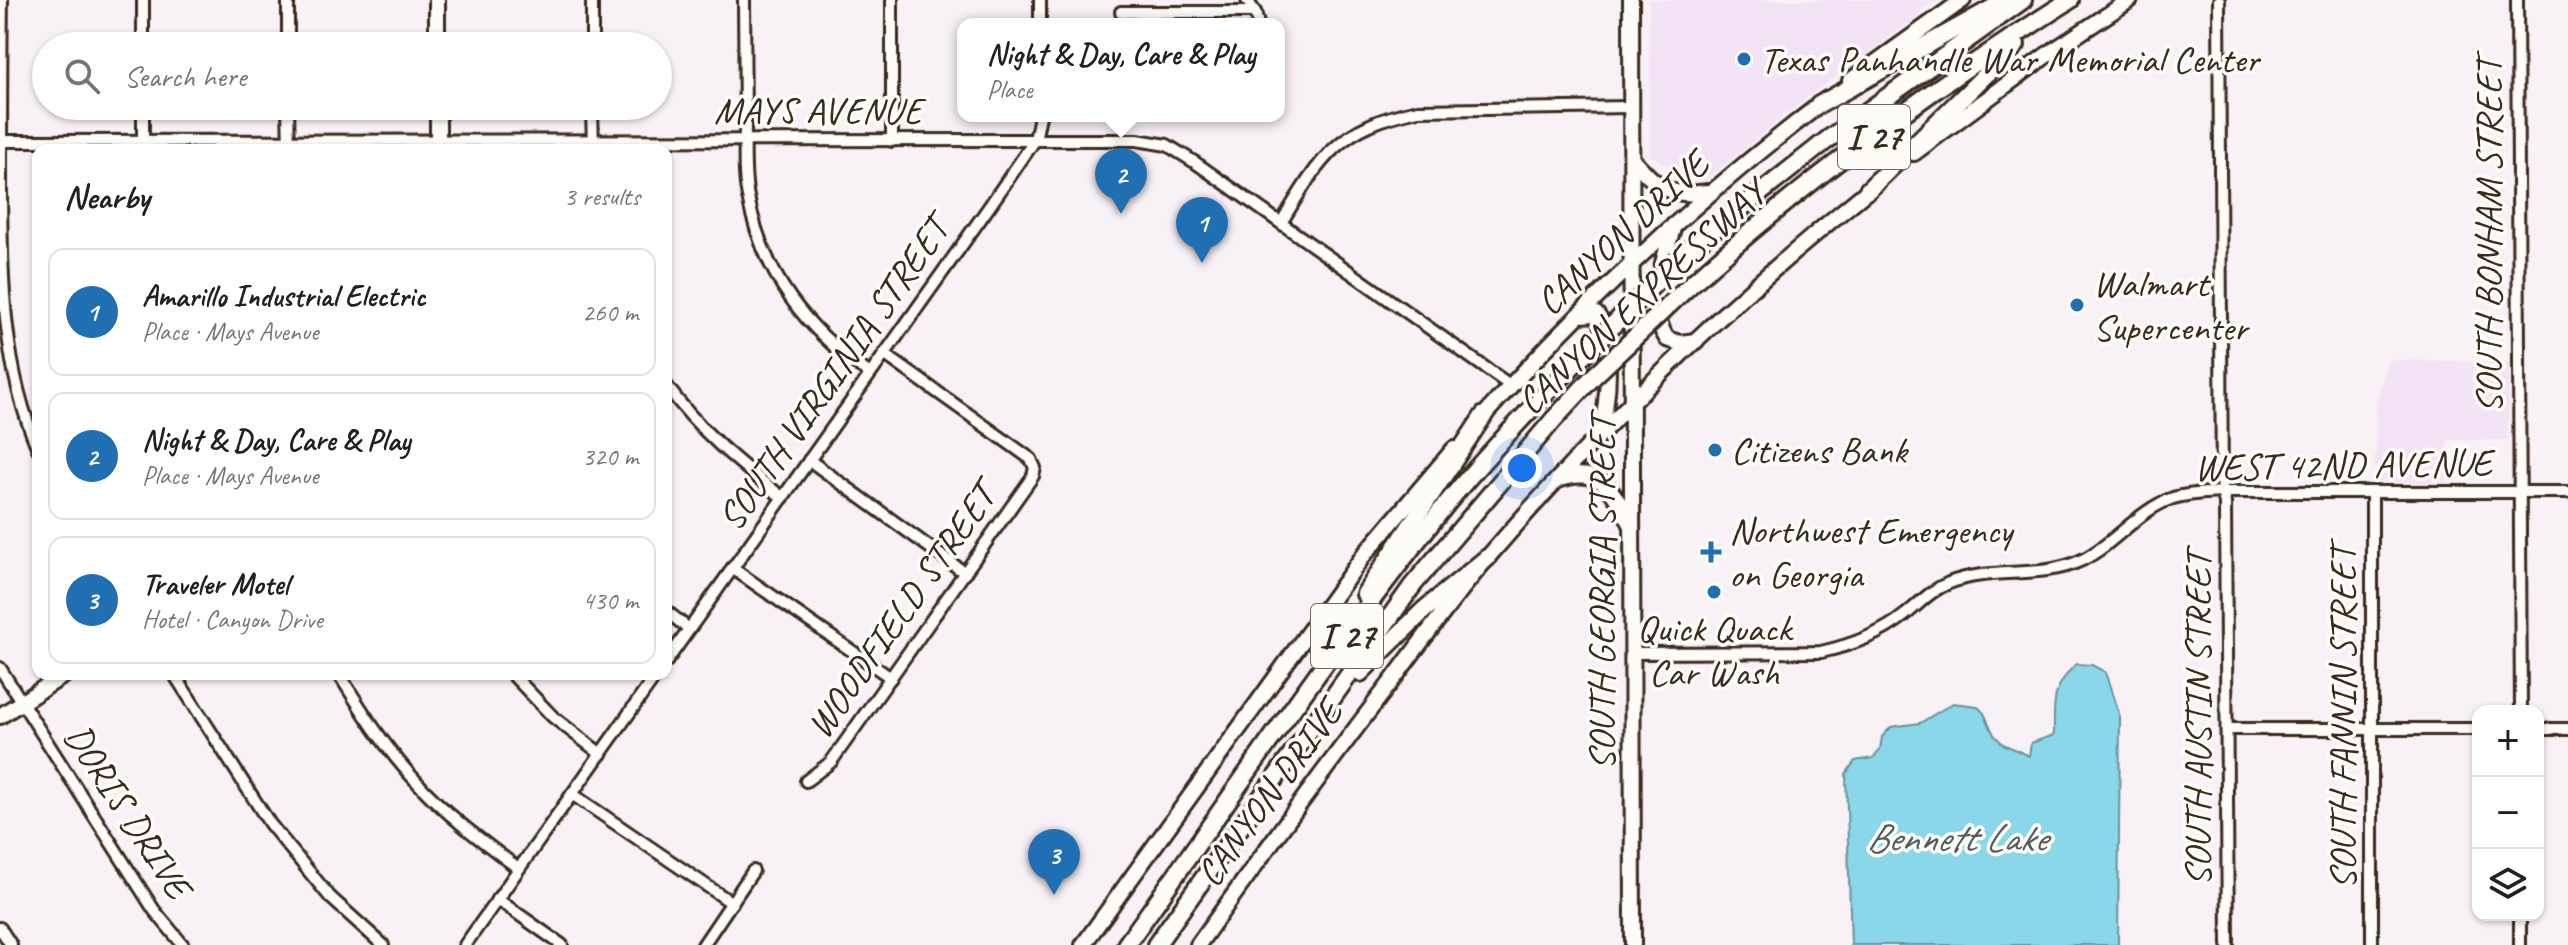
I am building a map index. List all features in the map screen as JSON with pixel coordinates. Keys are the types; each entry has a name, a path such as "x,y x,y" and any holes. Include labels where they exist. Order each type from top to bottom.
{"highway":[{"path":"1819,105 2007,0"},
{"name":"CANYON EXPRESSWAY","path":"1126,945 1326,665 1448,501 1516,423 1687,251 1827,140 2023,0"},
{"path":"1868,190 1996,62 2064,4"},
{"name":"CANYON EXPRESSWAY","path":"1156,945 1413,585 1593,377 1688,287 1783,205 1950,80 2064,4"},
{"path":"1326,665 1337,639 1484,415"},
{"path":"1332,698 1424,610 1487,558"},
{"path":"1170,945 1215,862"},
{"path":"1117,945 1179,871"}],"main road":[{"path":"437,0 437,32"},
{"name":"SOUTH GEORGIA STREET","path":"1631,0 1633,945"},
{"name":"CANYON DRIVE","path":"1083,945 1364,555 1511,386 1580,315 1709,192 1906,39 1963,0"},
{"name":"CANYON DRIVE","path":"1198,945 1329,762 1487,558 1632,400 1785,259 1868,190 2048,54 2130,0"},
{"path":"438,120 438,144"},
{"path":"1632,159 1650,178 1671,193 1689,195 1709,192"},
{"path":"1674,225 1659,270 1660,321 1663,332 1673,342 1697,341"},
{"path":"1580,315 1592,313 1599,316 1607,354 1607,402 1596,438"},
{"path":"1557,480 1571,475 1586,475 1600,480 1611,489 1632,526"},
{"path":"0,716 56,680"}],"street":[{"path":"2,0 2,284 6,334 17,386 32,431"},
{"path":"143,0 143,32"},
{"path":"288,0 288,32"},
{"path":"592,0 592,32"},
{"path":"744,0 747,195 760,238 778,279 816,331 838,352 870,374"},
{"path":"892,0 892,141"},
{"path":"1247,0 1256,18"},
{"name":"SOUTH AUSTIN STREET","path":"2219,0 2228,945"},
{"name":"SOUTH BONHAM STREET","path":"2517,0 2521,705"},
{"path":"1121,12 1255,12"},
{"path":"1281,223 1321,161 1363,126 1386,117 1418,110 1631,107"},
{"path":"143,120 143,144"},
{"path":"288,120 289,144"},
{"path":"592,120 592,144"},
{"name":"SOUTH VIRGINIA STREET","path":"672,653 1035,140 1039,122"},
{"name":"MAYS AVENUE","path":"623,144 745,140 1137,140 1167,145 1511,386"},
{"name":"MAYS AVENUE","path":"1,141 108,144"},
{"name":"WOODFIELD STREET","path":"806,781 831,762 1033,476 1035,468 1031,459 884,354"},
{"path":"672,393 689,416 725,452 783,498"},
{"path":"809,460 965,573"},
{"name":"WEST 42ND AVENUE","path":"1633,653 1821,652 1851,645 1881,631 1948,583 1970,576 2034,571 2078,562 2159,505 2188,495 2222,492 2568,492"},
{"name":"SOUTH FANNIN STREET","path":"2372,492 2372,945"},
{"path":"732,568 891,678"},
{"path":"672,616 689,629"},
{"name":"DORIS DRIVE","path":"0,668 154,910 183,945"},
{"path":"178,680 270,824 330,897 383,945"},
{"path":"343,680 375,731 415,780 461,825 518,868"},
{"path":"518,680 553,717 601,754"},
{"path":"465,945 653,680"},
{"path":"2227,729 2472,729"},
{"path":"2544,729 2568,729"},
{"path":"572,794 732,903"},
{"path":"703,945 753,871"},
{"path":"497,899 562,945"},
{"path":"2520,921 2520,945"},
{"path":"0,928 11,945"}],"shaded area":[{"path":"1649,0 1939,0 1921,10 1920,16 1803,100 1701,184 1650,155"},
{"path":"2388,360 2509,362 2508,440 2448,440 2447,483 2375,482 2376,404"}],"water":[{"name":"Bennett Lake","path":"2076,664 2092,665 2105,672 2120,717 2118,945 1851,945 1846,774 1855,761 1873,758 1880,749 1882,737 1891,727 1920,723 1953,703 1977,706 2003,744 2029,756 2031,743 2054,735 2058,688"}],"place":[{"name":"Texas Panhandle War Memorial Center","path":"1744,59"},
{"name":"Night & Day, Care & Play","path":"1121,214"},
{"name":"Amarillo Industrial Electric","path":"1202,263"},
{"name":"Walmart Supercenter","path":"2077,305"},
{"name":"Citizens Bank","path":"1715,450"},
{"name":"Northwest Emergency on Georgia","path":"1711,552"},
{"name":"Quick Quack Car Wash","path":"1714,592"},
{"name":"Traveler Motel","path":"1054,895"}]}
